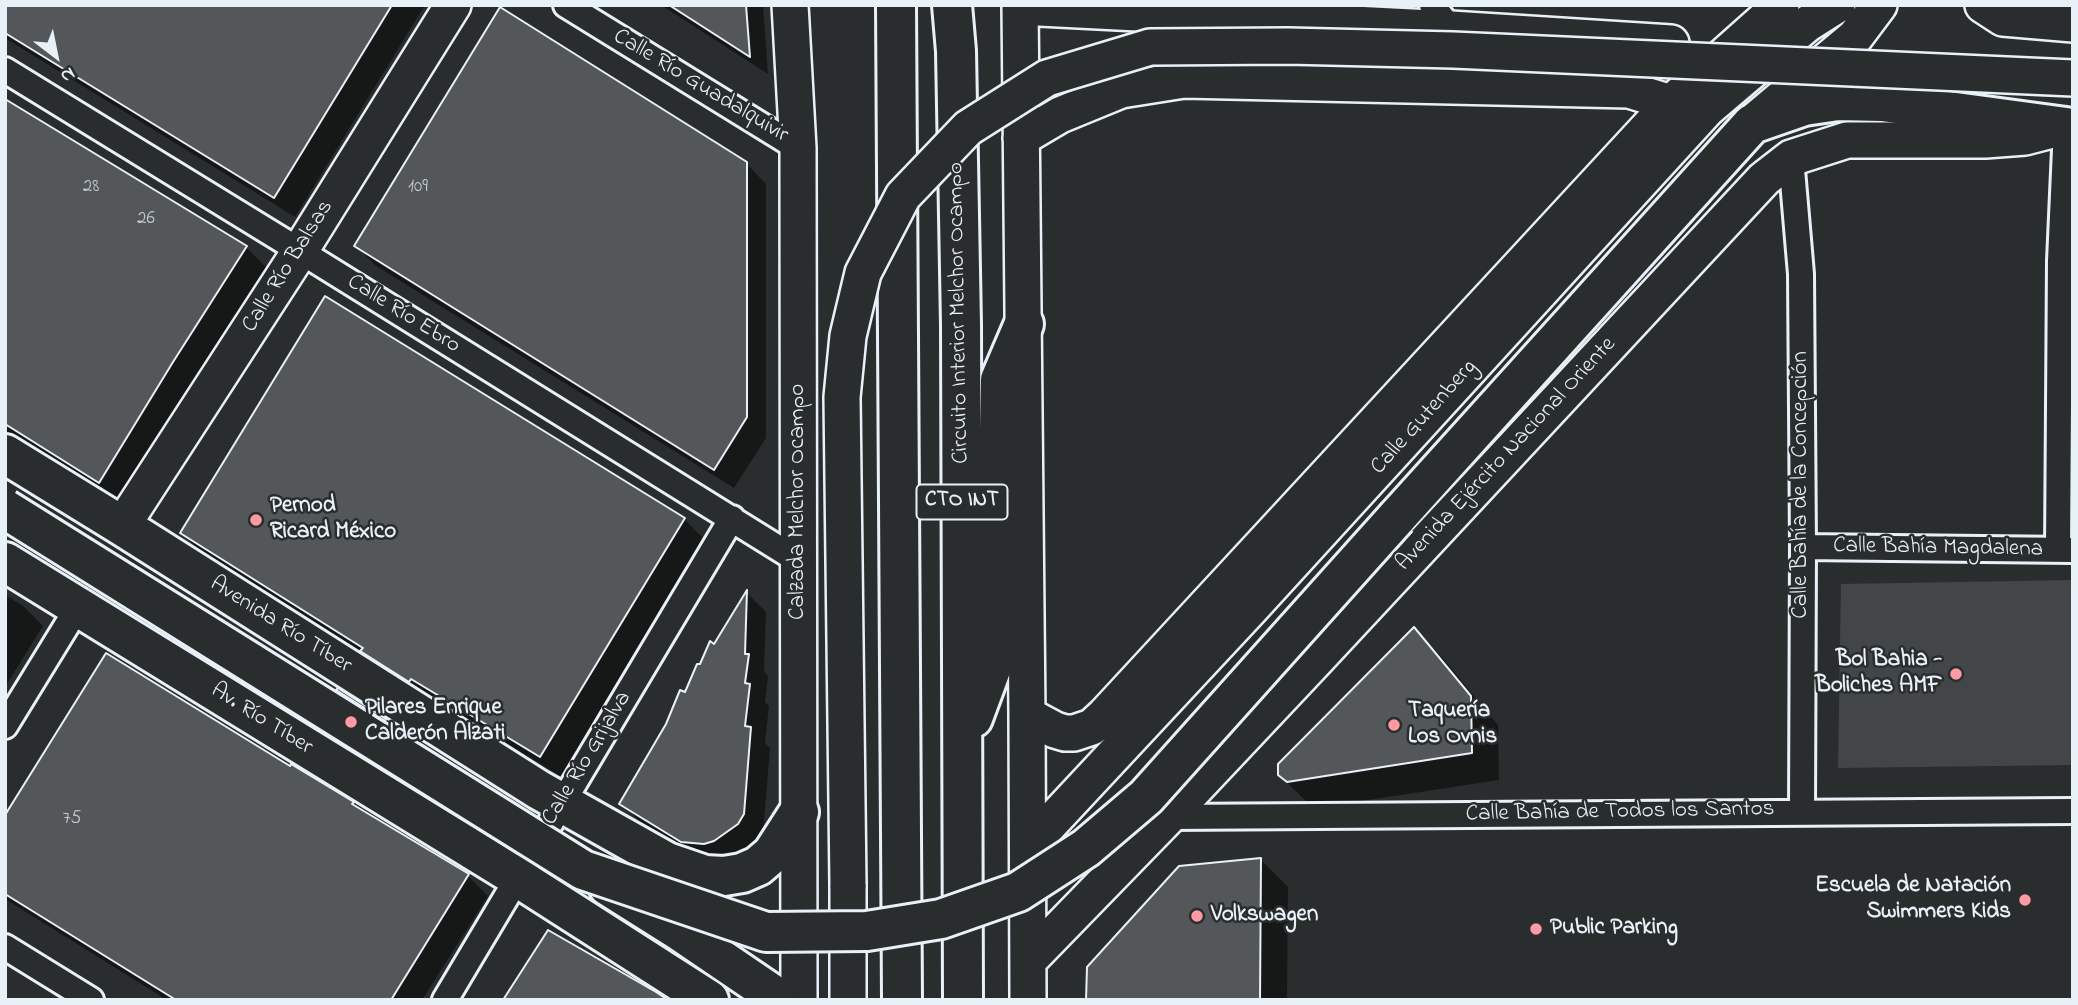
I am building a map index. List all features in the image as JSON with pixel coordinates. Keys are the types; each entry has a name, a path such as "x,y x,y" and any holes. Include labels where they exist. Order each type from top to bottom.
{"main road":[{"name":"Calle Río Balsas","path":"122,526 300,251 453,5"},
{"name":"Calzada Melchor Ocampo","path":"790,5 798,148 799,1000"},
{"name":"CTO INT","path":"896,5 902,1000"},
{"name":"Circuito Interior Melchor Ocampo","path":"952,5 956,51 961,325 963,1000"},
{"name":"Calle Gutenberg","path":"1028,847 1238,596 1671,103 1781,5"},
{"name":"Calle Gutenberg","path":"1027,715 1065,733 1092,727 1238,596 1707,109 1807,24 1837,5"},
{"path":"583,870 765,932 867,931 941,919 1018,892 1086,848 1146,797 1752,124 1854,37 1879,5"},
{"path":"1983,5 2003,18 2073,24"},
{"name":"CTO INT","path":"1020,6 1027,1000"},
{"path":"1020,6 1441,17 1734,48"},
{"path":"848,1000 842,397 848,336 863,274 903,196 968,128 1047,78 1150,47 1288,46 1453,50 2073,78"},
{"path":"1021,138 1060,115 1121,90 1184,79 1629,90 1671,103"},
{"path":"1752,124 1804,106 1838,101 1882,102 2069,127"},
{"name":"Avenida Ejército Nacional Oriente","path":"1028,961 1314,662 1764,179 1791,158 1847,140 1985,140 2025,137 2069,127"},
{"path":"964,743 996,656 1000,380 1024,324"},
{"name":"Avenida Río Tíber","path":"5,454 550,796 667,862 696,873 716,876 743,873 766,861 778,847 799,812"},
{"path":"5,509 681,932 781,1000"},
{"name":"Av. Río Tíber","path":"5,562 507,871"},
{"path":"1238,596 1314,662"},
{"path":"550,796 532,816 515,844 507,871 709,1000"}],"street":[{"name":"Calle Río Guadalquivir","path":"566,5 798,148"},
{"name":"Calle Río Ebro","path":"5,70 799,561"},
{"path":"2065,550 2060,261 2069,127"},
{"name":"Calle Bahía de la Concepción","path":"1791,158 1801,275 1802,812"},
{"name":"Calle Río Grijalva","path":"550,796 732,519"},
{"name":"Calle Bahía Magdalena","path":"1803,547 2065,550"},
{"path":"5,726 78,607"},
{"name":"Calle Bahía de Todos los Santos","path":"1168,817 2073,811"},
{"path":"445,1000 507,871"},
{"path":"5,947 91,1000"}],"shaded area":[{"name":"Bol Bahia - Boliches AMF","path":"2073,580 2073,765 1838,768 1841,584"}],"building":[{"path":"5,5 392,5 274,198 5,33"},
{"path":"669,5 746,5 750,57"},
{"path":"500,7 747,162 747,417 714,470 354,246"},
{"path":"5,99 247,246 99,483 5,424"},
{"path":"325,296 685,518 540,757 411,679 409,682 360,651 363,648 180,533"},
{"path":"747,590 745,654 749,654 745,683 750,684 745,726 751,727 744,814 738,824 714,841 704,844 681,842 619,804 666,724 680,690 685,692 710,641 714,644"},
{"name":"Taquería Los Ovnis","path":"1414,627 1471,696 1472,753 1287,782 1278,775 1278,764"},
{"path":"106,653 469,874 391,1000 176,1000 5,894 5,815"},
{"path":"338,688 386,719 385,721 336,690"},
{"name":"Volkswagen","path":"1261,858 1260,1000 1086,1000 1087,967 1179,866"},
{"path":"548,930 656,992 668,1000 503,1000"}],"place":[{"name":"Pernod Ricard México","path":"256,520"},
{"name":"Bol Bahia - Boliches AMF","path":"1956,674"},
{"name":"Pilares Enrique Calderón Alzati","path":"351,722"},
{"name":"Taquería Los Ovnis","path":"1394,725"},
{"name":"Escuela de Natación Swimmers Kids","path":"2025,900"},
{"name":"Volkswagen","path":"1197,916"},
{"name":"Public Parking","path":"1536,929"}]}
